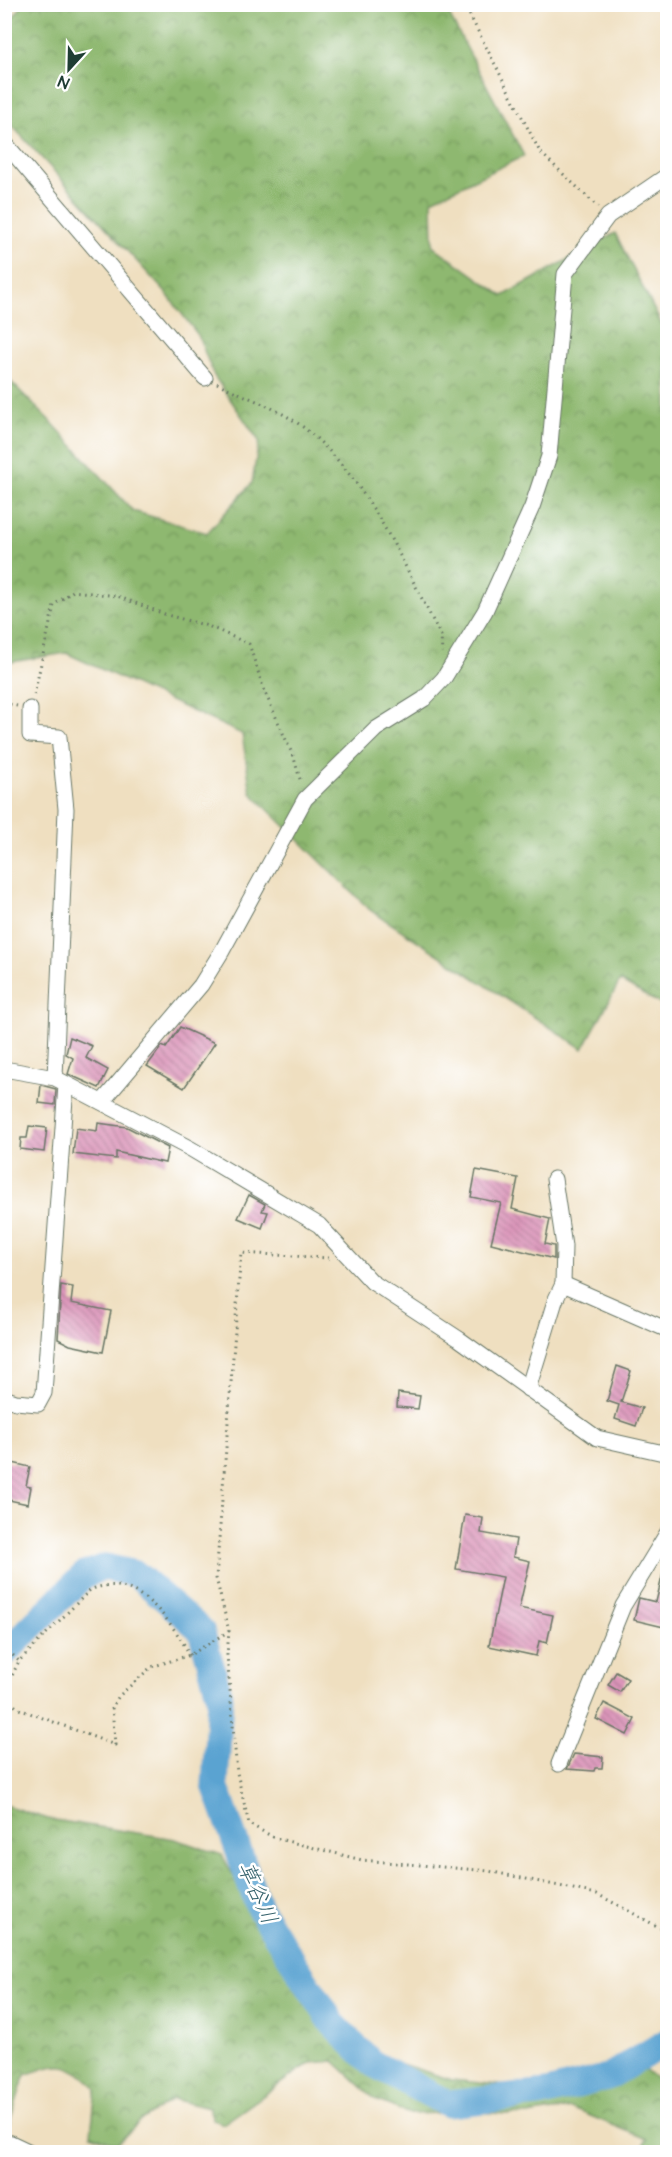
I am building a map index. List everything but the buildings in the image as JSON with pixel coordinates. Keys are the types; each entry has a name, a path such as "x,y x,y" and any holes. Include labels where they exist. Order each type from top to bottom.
{"street":[{"path":"4,142 205,378"},
{"path":"102,1102 201,985 305,799 376,729 424,699 444,678 485,611 532,507 549,456 565,274 608,216 667,177"},
{"path":"4,1398 16,1402 38,1404 44,1393 61,1082 66,809 59,737 30,735 30,709"},
{"path":"4,1069 61,1082 191,1149 319,1225 372,1282 597,1438 668,1454"},
{"path":"528,1389 555,1301 563,1284 564,1246 554,1179"},
{"path":"563,1284 668,1330"},
{"path":"560,1764 623,1606 668,1532"},
{"path":"4,2150 11,2144 30,2152"}],"path":[{"path":"464,4 540,152 608,216"},
{"path":"205,378 274,410 301,426 346,471 383,525 441,636 444,678"},
{"path":"30,709 54,605 73,591 117,596 167,615 208,626 249,644 264,690 294,758 305,799"},
{"path":"346,1253 326,1259 241,1253 216,1578 229,1631 227,1655 237,1773 249,1824 274,1838 362,1860 489,1871 597,1894 668,1932"},
{"path":"190,1655 174,1626 141,1594 102,1584 90,1590 19,1660 7,1686 9,1701 20,1709 116,1745 112,1707 119,1696 151,1667 190,1655 229,1631"},
{"path":"4,1647 19,1660"}],"green space":[{"path":"23,5 444,5 524,156 432,200 433,246 503,296 615,233 667,335 667,1008 620,981 583,1049 370,910 251,793 242,734 66,653 5,663 5,376 54,425 133,511 207,533 252,483 259,441 214,376 198,335 166,293 5,118 5,27"},
{"path":"5,1805 48,1819 175,1839 222,1855 285,1969 373,2055 452,2080 528,2088 592,2074 630,2057 667,2088 667,2152 639,2152 647,2139 571,2108 528,2115 474,2112 410,2114 376,2100 334,2061 311,2063 223,2124 213,2119 209,2108 173,2099 141,2120 117,2144 91,2134 96,2088 70,2068 56,2066 47,2068 25,2075 5,2136"}],"waterway":[{"name":"草谷川","path":"4,1654 84,1575 105,1567 136,1574 201,1630 220,1698 215,1785 259,1908 333,2024 372,2063 448,2104 547,2093 608,2077 668,2041"}]}
